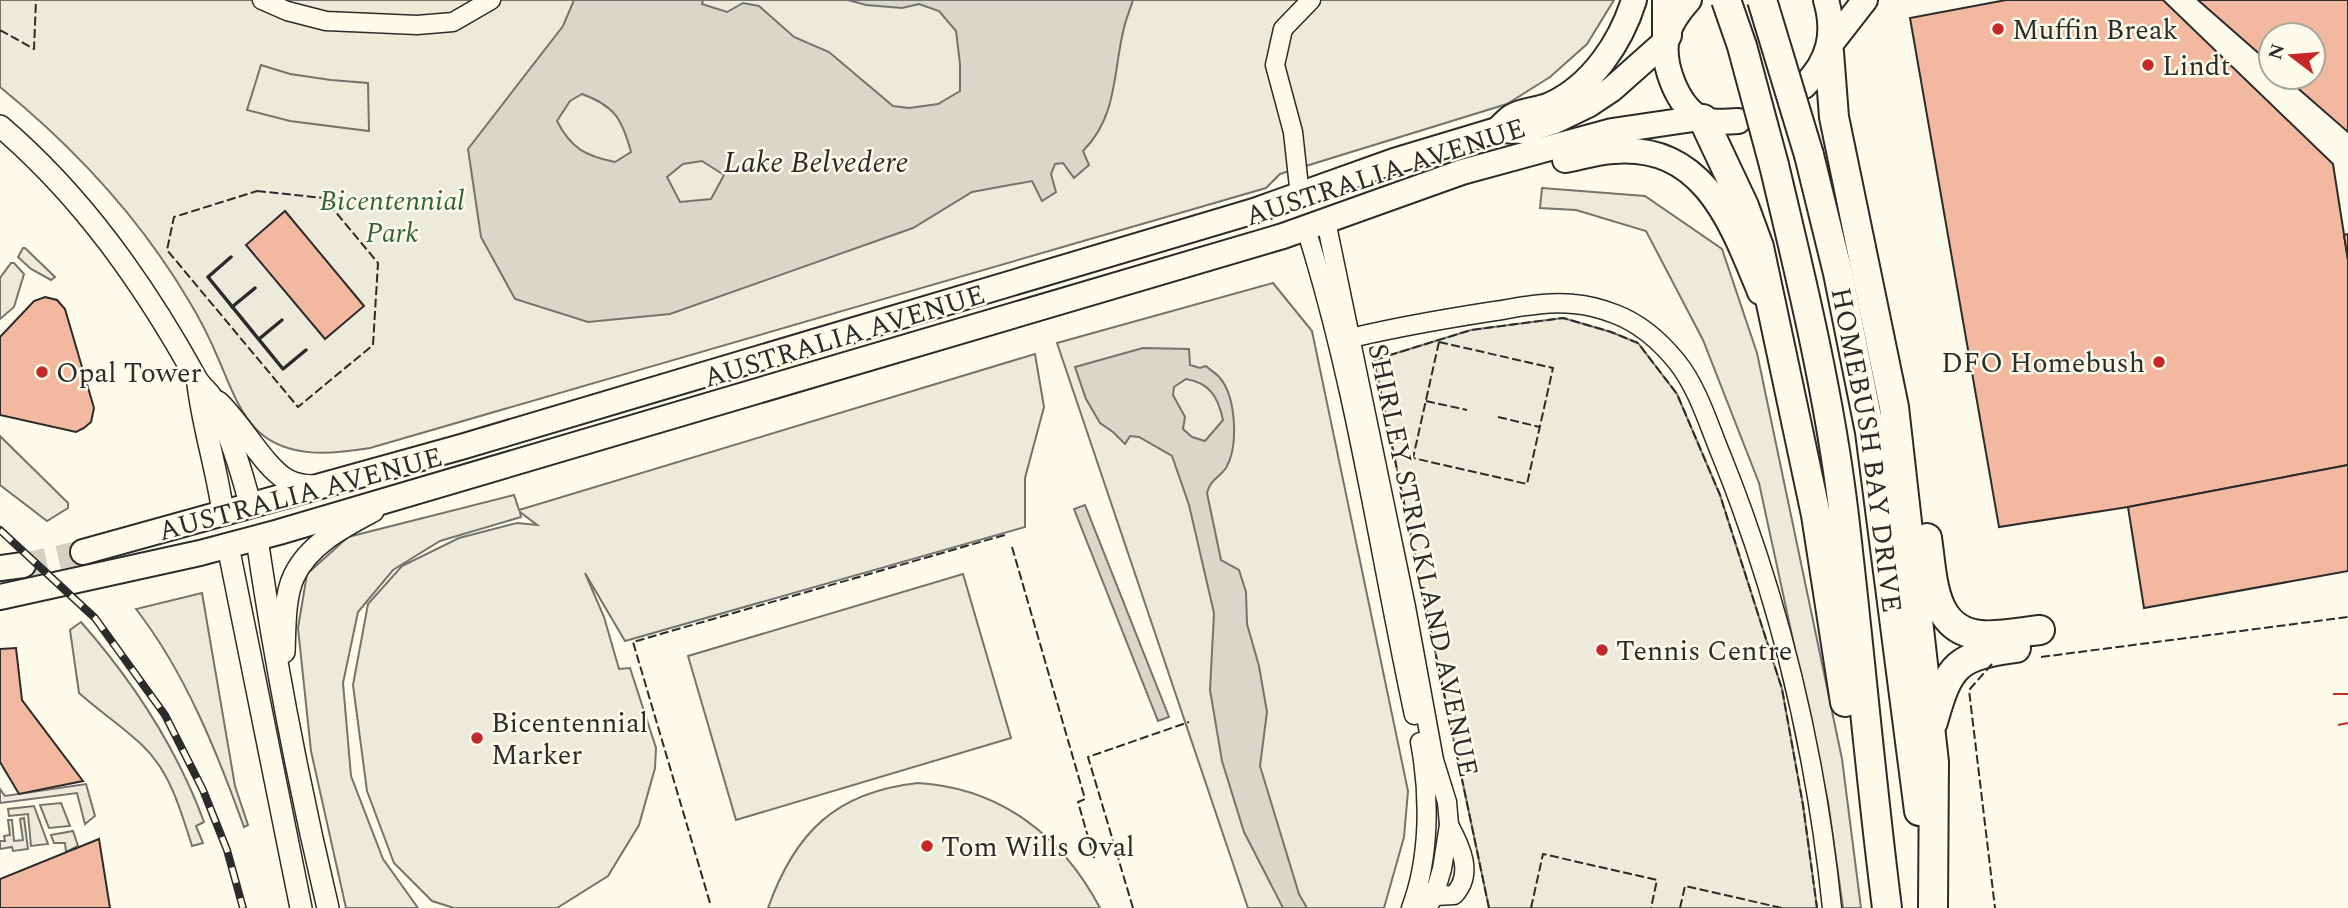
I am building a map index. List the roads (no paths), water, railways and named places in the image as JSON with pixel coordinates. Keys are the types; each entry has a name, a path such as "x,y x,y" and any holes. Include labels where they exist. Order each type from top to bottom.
{"highway":[{"path":"1666,38 1667,0"},
{"name":"HOMEBUSH BAY DRIVE","path":"1726,0 1742,46 1774,165 1802,283 1841,494 1887,908"},
{"name":"HOMEBUSH BAY DRIVE","path":"1762,0 1809,155 1838,273 1870,432 1932,908"},
{"path":"1830,49 1834,117 1894,407 1934,762 1932,908"},
{"path":"1701,118 1752,225 1816,515 1847,715 1870,769"},
{"path":"1894,407 1918,475 1939,608 1948,622 1962,631 1981,635 2038,638 1965,660 1951,673 1941,693 1931,730"}],"main road":[{"path":"1497,130 1514,115 1549,106 1582,83 1609,53 1622,32 1634,0"},
{"name":"AUSTRALIA AVENUE","path":"83,552 461,447 1254,211 1394,161 1497,130 1524,131 1555,121 1588,105 1612,89 1666,38 1679,12 1689,0"},
{"path":"1826,0 1830,15 1830,49"},
{"path":"1804,86 1820,68 1830,49 1865,0"},
{"path":"1666,38 1668,68 1673,85 1687,105 1701,118"},
{"name":"AUSTRALIA AVENUE","path":"0,597 228,546 391,501 1316,225 1462,172 1612,131 1701,118 1738,121"},
{"path":"1300,195 1310,207 1384,185 1462,186 1524,169 1614,151 1637,151 1658,156 1682,166 1703,183 1718,203 1739,243 1778,334"},
{"path":"250,504 257,538"},
{"path":"223,513 228,546"}],"street":[{"path":"262,0 287,11 326,21 417,25 453,22 491,0"},
{"path":"1300,195 1293,132 1275,65 1283,29 1311,0"},
{"path":"0,126 30,151 80,205 122,257 204,389 242,471 250,504"},
{"name":"SHIRLEY STRICKLAND AVENUE","path":"1316,225 1406,607 1434,760 1447,802 1449,825 1461,848 1465,873 1461,887 1454,895 1427,898 1411,908"},
{"path":"1345,339 1465,316 1550,304 1574,304 1597,308 1637,325 1658,340 1678,363 1694,391 1734,487 1768,585 1797,692 1812,765 1832,908"},
{"name":"SHIRLEY STRICKLAND AVENUE","path":"1345,339 1421,747 1426,804 1424,852 1427,898"},
{"path":"204,389 233,415 269,463 285,479 299,486 313,486"},
{"path":"204,389 201,412 211,443 223,513"},
{"path":"282,686 286,611 293,577 330,534 391,501"},
{"path":"257,538 282,686 328,908"},
{"path":"228,546 301,908"}],"water":[{"name":"Lake Belvedere","path":"574,0 703,0 702,4 727,12 743,3 759,6 794,37 829,52 893,106 909,108 938,104 960,91 956,31 939,11 919,4 902,8 866,5 848,0 1133,0 1124,28 1108,110 1094,138 1083,151 1089,165 1074,178 1063,163 1055,164 1051,174 1056,192 1042,201 1032,181 972,192 913,228 670,314 588,322 515,299 481,237 468,149 563,26","holes":["582,94 610,109 620,122 631,152 615,162 587,154 568,138 557,121 570,101","702,161 724,175 711,199 680,202 667,177 683,164"]},
{"path":"1143,348 1189,349 1190,365 1200,368 1206,366 1225,385 1234,421 1233,447 1226,468 1212,482 1207,493 1221,560 1239,570 1246,592 1247,624 1259,666 1267,712 1260,766 1299,894 1307,908 1283,908 1244,832 1222,761 1210,690 1214,613 1189,505 1172,456 1139,437 1130,436 1125,444 1100,423 1086,399 1075,367","holes":["1186,379 1212,392 1223,420 1205,441 1192,437 1183,429 1185,417 1173,395 1174,387"]},
{"path":"1085,505 1169,717 1158,721 1074,509"}],"tunnel":[{"path":"23,565 83,552"}],"railway":[{"path":"0,530 95,618 165,715 203,790 227,850 243,908"}],"place":[{"name":"Muffin Break","path":"1998,29"},
{"name":"Lindt","path":"2148,65"},
{"name":"DFO Homebush","path":"2159,362"},
{"name":"Opal Tower","path":"42,372"},
{"name":"Tennis Centre","path":"1602,650"},
{"name":"Bicentennial Marker","path":"477,738"},
{"name":"Tom Wills Oval","path":"927,846"}],"park label":[{"name":"Bicentennial Park","path":"392,216"}]}
